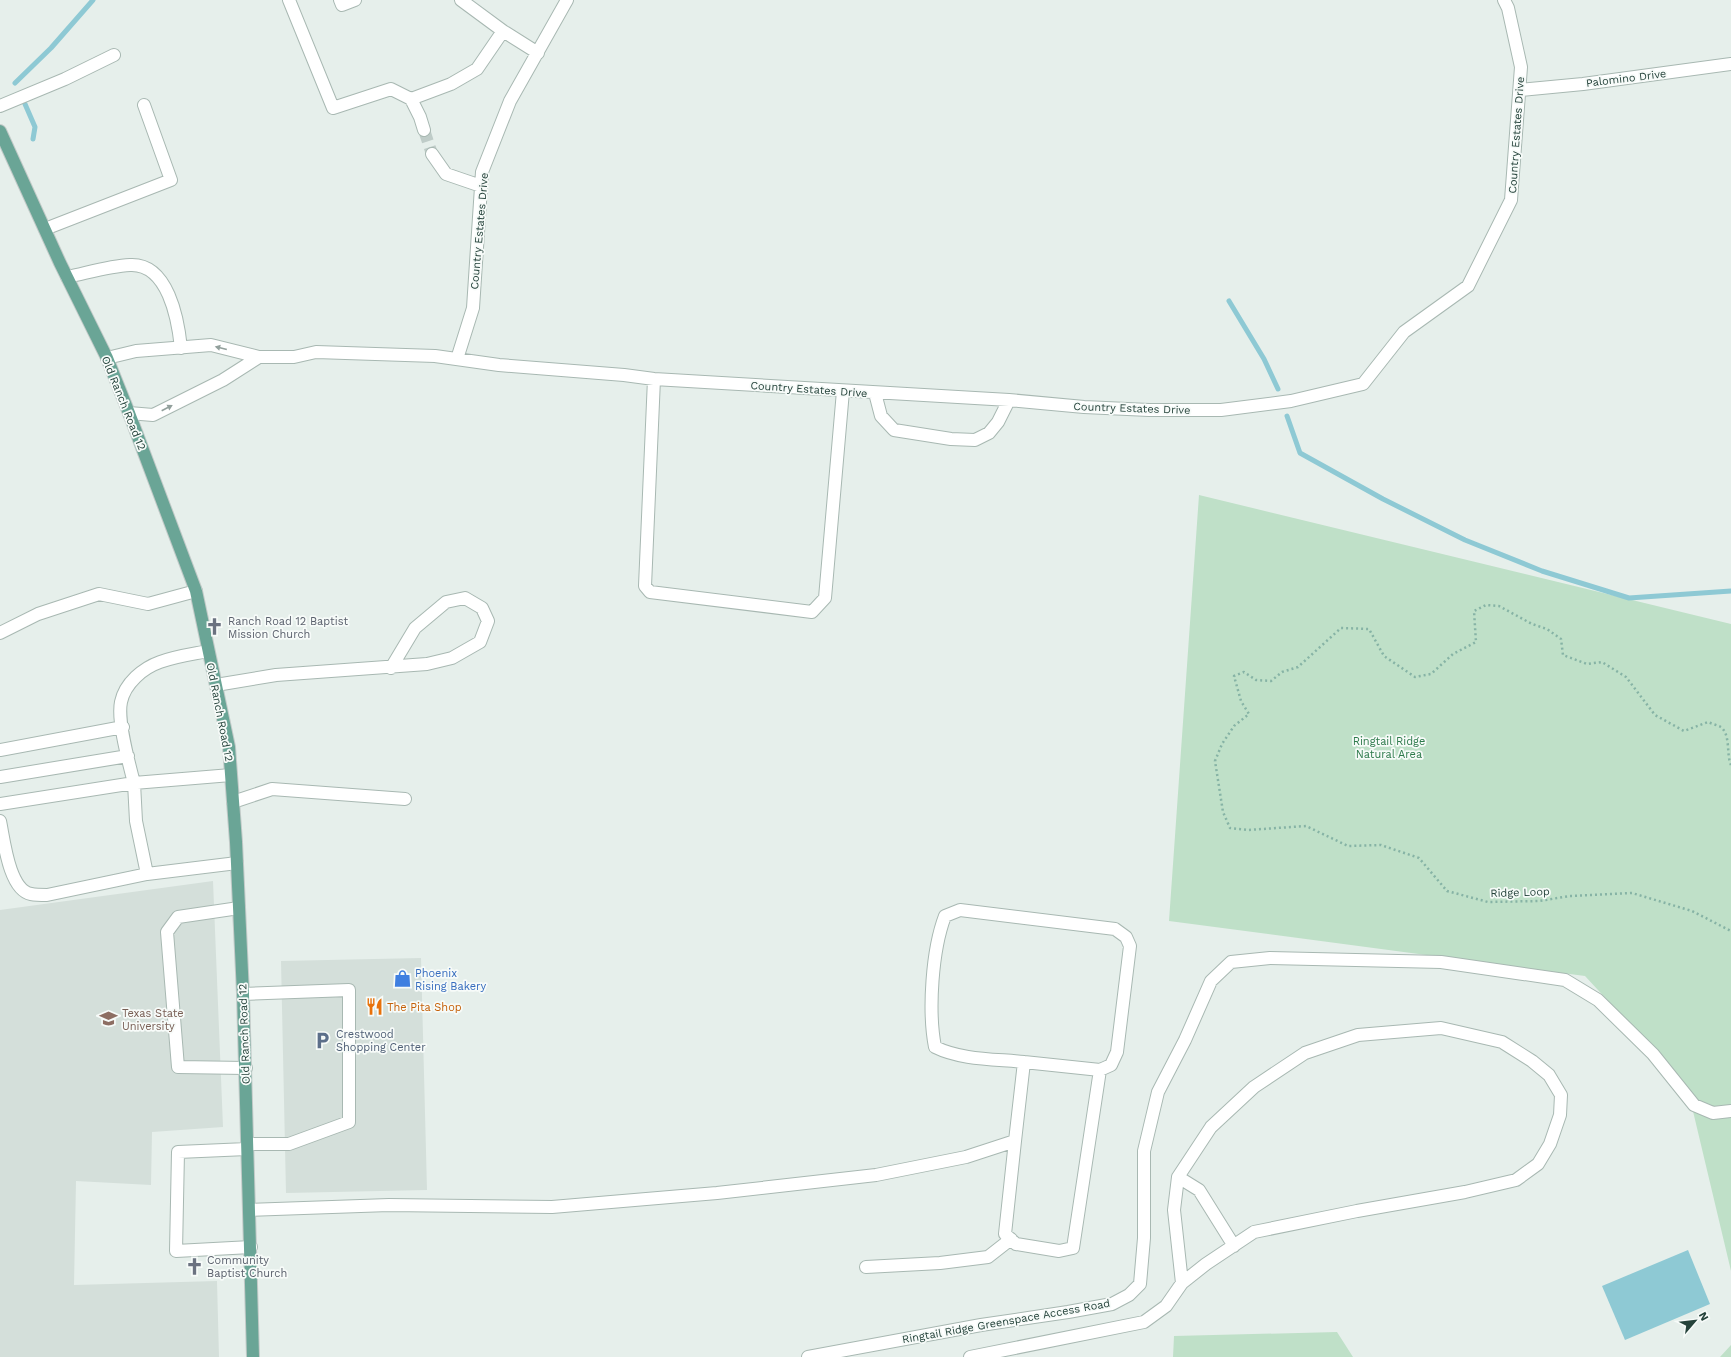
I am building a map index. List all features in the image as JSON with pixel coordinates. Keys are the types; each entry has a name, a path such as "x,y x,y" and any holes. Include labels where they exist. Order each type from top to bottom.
{"main road":[{"name":"Old Ranch Road 12","path":"0,131 67,278 107,358 196,591 229,747 237,863 246,1068 253,1357"}],"street":[{"path":"289,0 333,108 391,89 411,98 424,130"},
{"path":"340,0 342,5 355,0"},
{"path":"461,0 503,31 538,53"},
{"name":"Country Estates Drive","path":"457,359 473,308 482,172 510,101 568,0"},
{"name":"Country Estates Drive","path":"107,358 136,351 212,345 259,357 294,357 316,352 427,356 499,365 620,374 654,379 1009,400 1084,407 1221,410 1291,401 1363,384 1404,332 1468,286 1511,200 1521,67 1508,8 1504,0"},
{"path":"411,98 451,84 476,68 503,31"},
{"path":"0,106 65,79 114,55"},
{"name":"Palomino Drive","path":"1520,90 1583,84 1731,64"},
{"path":"45,229 171,180 144,105"},
{"path":"432,154 446,174 481,186"},
{"path":"67,278 132,264 147,269 161,280 171,299 181,348"},
{"path":"129,413 154,415 223,380 259,357"},
{"path":"654,379 645,586 650,592 812,612 825,598 843,391"},
{"path":"875,393 881,416 894,430 951,439 975,440 989,433 998,422 1009,400"},
{"path":"0,633 38,614 99,594 148,604 196,591"},
{"path":"216,685 276,675 391,668 427,664 452,658 480,642 488,621 482,608 465,598 446,602 415,628 391,668"},
{"path":"147,874 136,821 134,783 121,717 121,701 129,684 144,670 160,662 208,650"},
{"path":"0,750 123,727"},
{"path":"0,777 128,756"},
{"path":"0,804 134,783 231,775"},
{"path":"233,802 272,789 405,799"},
{"path":"0,821 9,865 16,883 21,889 30,894 47,895 147,874 237,863"},
{"path":"239,908 178,917 167,932 178,1068 246,1068"},
{"path":"960,910 1115,929 1126,937 1130,946 1117,1052 1111,1065 1100,1070 1024,1062 975,1057 943,1051 935,1047 932,1033 931,996 939,932 945,916 960,910"},
{"name":"Ringtail Ridge Greenspace Access Road","path":"808,1357 981,1325 1112,1304 1129,1295 1140,1284 1144,1238 1144,1151 1158,1092 1185,1040 1211,981 1231,962 1270,958 1441,962 1566,980 1598,1000 1609,1010 1653,1054 1694,1106 1712,1113 1731,1111"},
{"path":"243,994 349,990 349,1122 289,1144 178,1152 176,1251 251,1247"},
{"path":"970,1357 1144,1322 1166,1306 1182,1283 1206,1264 1254,1232 1357,1211 1466,1192 1516,1180 1538,1164 1550,1144 1560,1115 1561,1095 1549,1076 1532,1061 1502,1042 1441,1028 1358,1035 1305,1053 1254,1087 1211,1127 1178,1177 1174,1210 1182,1283"},
{"path":"1024,1062 1005,1234 1016,1244 1059,1251 1073,1248 1100,1070"},
{"path":"250,1210 389,1206 552,1207 717,1193 876,1175 966,1157 1015,1141"},
{"path":"1178,1177 1199,1190 1234,1246"},
{"path":"866,1268 940,1264 988,1257 1011,1239"}],"path":[{"name":"Ridge Loop","path":"1731,765 1729,760 1727,738 1721,727 1708,722 1684,731 1655,715 1626,677 1602,662 1587,664 1563,655 1561,639 1547,629 1532,624 1499,606 1486,604 1474,611 1476,642 1453,654 1431,674 1415,677 1384,656 1369,629 1341,628 1298,667 1282,672 1271,681 1256,680 1244,672 1234,676 1241,701 1249,714 1234,726 1222,744 1215,761 1223,812 1230,828 1248,830 1306,826 1348,846 1381,845 1419,858 1447,891 1488,902 1539,901 1570,896 1632,893 1692,911 1731,931"}],"shaded area":[{"name":"Texas State University","path":"213,881 223,1127 152,1132 151,1185 76,1181 74,1285 217,1281 219,1357 0,1357 0,910"},
{"name":"Crestwood Shopping Center","path":"421,958 427,1190 286,1193 281,961"}],"green space":[{"name":"Ringtail Ridge Natural Area","path":"1199,495 1731,624 1731,1271 1687,1086 1585,976 1169,921"},
{"path":"1337,1332 1353,1357 1173,1357 1174,1336"},
{"path":"1731,1345 1731,1357 1720,1357"}],"water":[{"path":"1688,1250 1710,1304 1625,1340 1602,1286"}],"waterway":[{"path":"15,83 51,48 93,0"},
{"path":"25,104 35,127 33,139"},
{"path":"1229,301 1264,359 1278,389"},
{"path":"1287,416 1300,453 1383,499 1465,540 1542,571 1629,598 1731,591"}],"tunnel":[{"path":"424,130 432,154"}],"place":[{"name":"Ranch Road 12 Baptist Mission Church","path":"215,627"},
{"name":"Phoenix Rising Bakery","path":"402,979"},
{"name":"The Pita Shop","path":"374,1007"},
{"name":"Texas State University","path":"109,1019"},
{"name":"Crestwood Shopping Center","path":"323,1040"},
{"name":"Community Baptist Church","path":"194,1266"}]}
